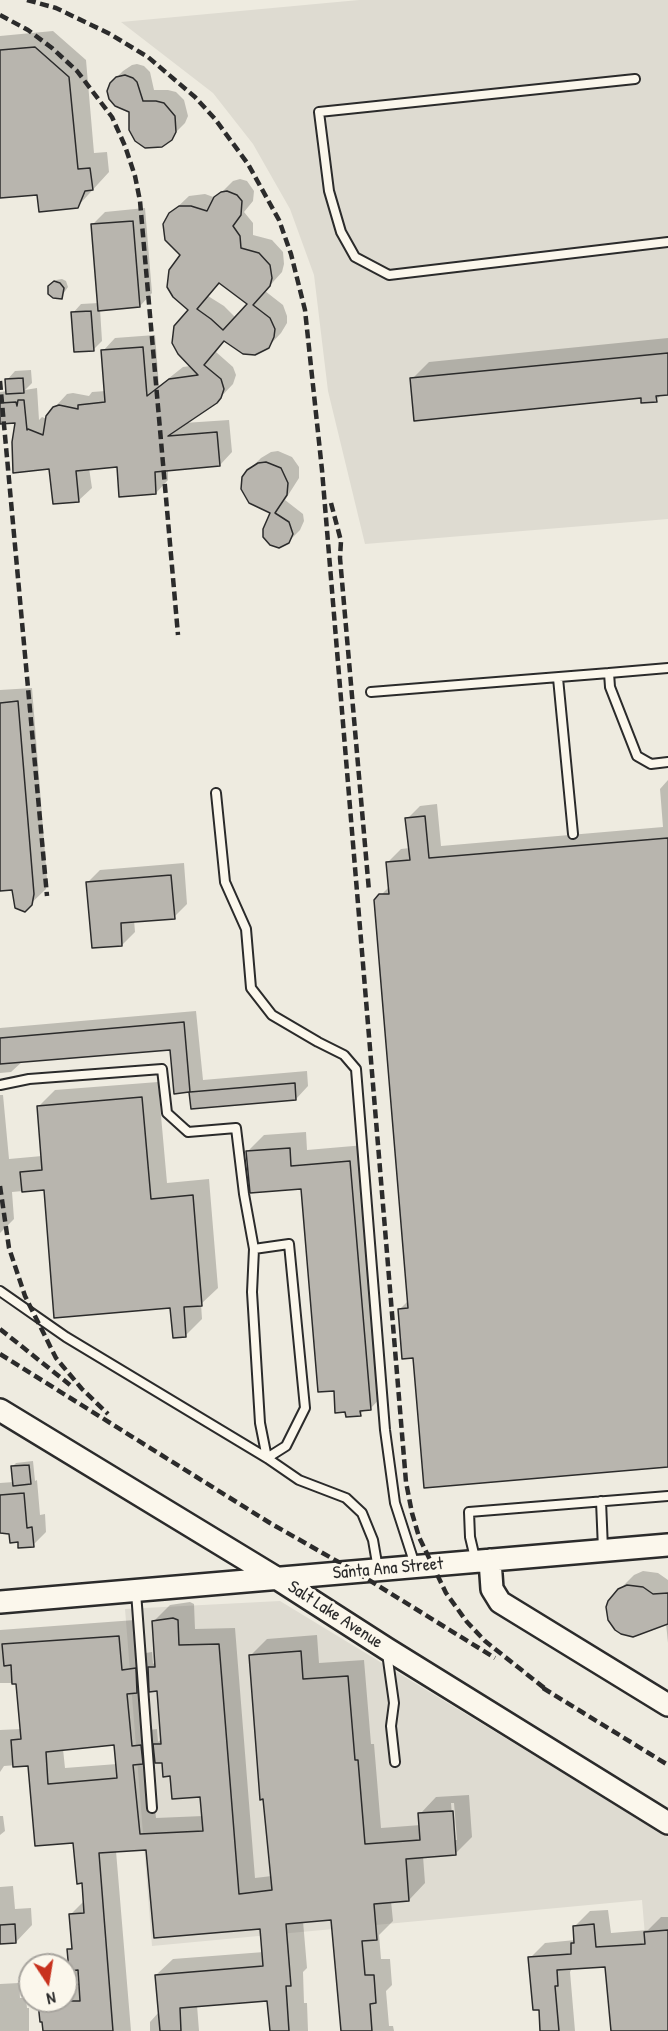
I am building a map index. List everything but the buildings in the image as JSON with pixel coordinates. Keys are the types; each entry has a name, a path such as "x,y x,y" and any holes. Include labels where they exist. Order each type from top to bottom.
{"street":[{"name":"Salt Lake Avenue","path":"0,1410 278,1579 668,1823"},
{"name":"Santa Ana Street","path":"0,1602 668,1545"},
{"path":"483,1561 492,1589 500,1602 668,1705"}],"lane":[{"path":"635,79 319,112 328,191 341,232 355,257 389,275 668,242"},
{"path":"371,692 668,668"},
{"path":"609,673 610,687 637,756 651,764 668,762"},
{"path":"558,678 573,834"},
{"path":"216,793 225,882 246,929 251,988 272,1015 344,1055 356,1069 385,1430 395,1503 416,1566"},
{"path":"0,1085 29,1079 162,1069 167,1113 188,1132 236,1128 254,1249 252,1292 258,1399 267,1458"},
{"path":"254,1249 289,1244 305,1408 286,1446 267,1458"},
{"path":"0,1291 66,1337 267,1458 299,1480 346,1498 362,1514 373,1540 378,1570"},
{"path":"483,1561 470,1537 468,1512 668,1496"},
{"path":"601,1501 603,1551"},
{"path":"135,1591 152,1808"},
{"path":"387,1649 394,1703 391,1726 395,1762"}],"shaded area":[{"path":"359,0 668,0 668,519 365,544 328,391 314,275 290,209 253,144 213,93 121,22"},
{"path":"280,1601 668,1837 668,2031 653,2031 642,1900 152,1946 125,1609"}],"railway":[{"path":"27,0 56,8 110,34 148,57 195,97 215,119 248,164 279,220 291,254 305,310 322,470 406,1482 419,1537 446,1593 467,1622 485,1641 548,1691"},
{"path":"0,15 28,30 77,71 112,117 135,176 140,201 178,635"},
{"path":"0,381 47,896"},
{"path":"331,503 341,541 340,558 369,891"},
{"path":"0,1186 9,1248 25,1296 56,1358 82,1389 108,1414"},
{"path":"0,1329 70,1385"},
{"path":"0,1354 270,1523 356,1572 495,1658"},
{"path":"543,1688 668,1765"}]}
